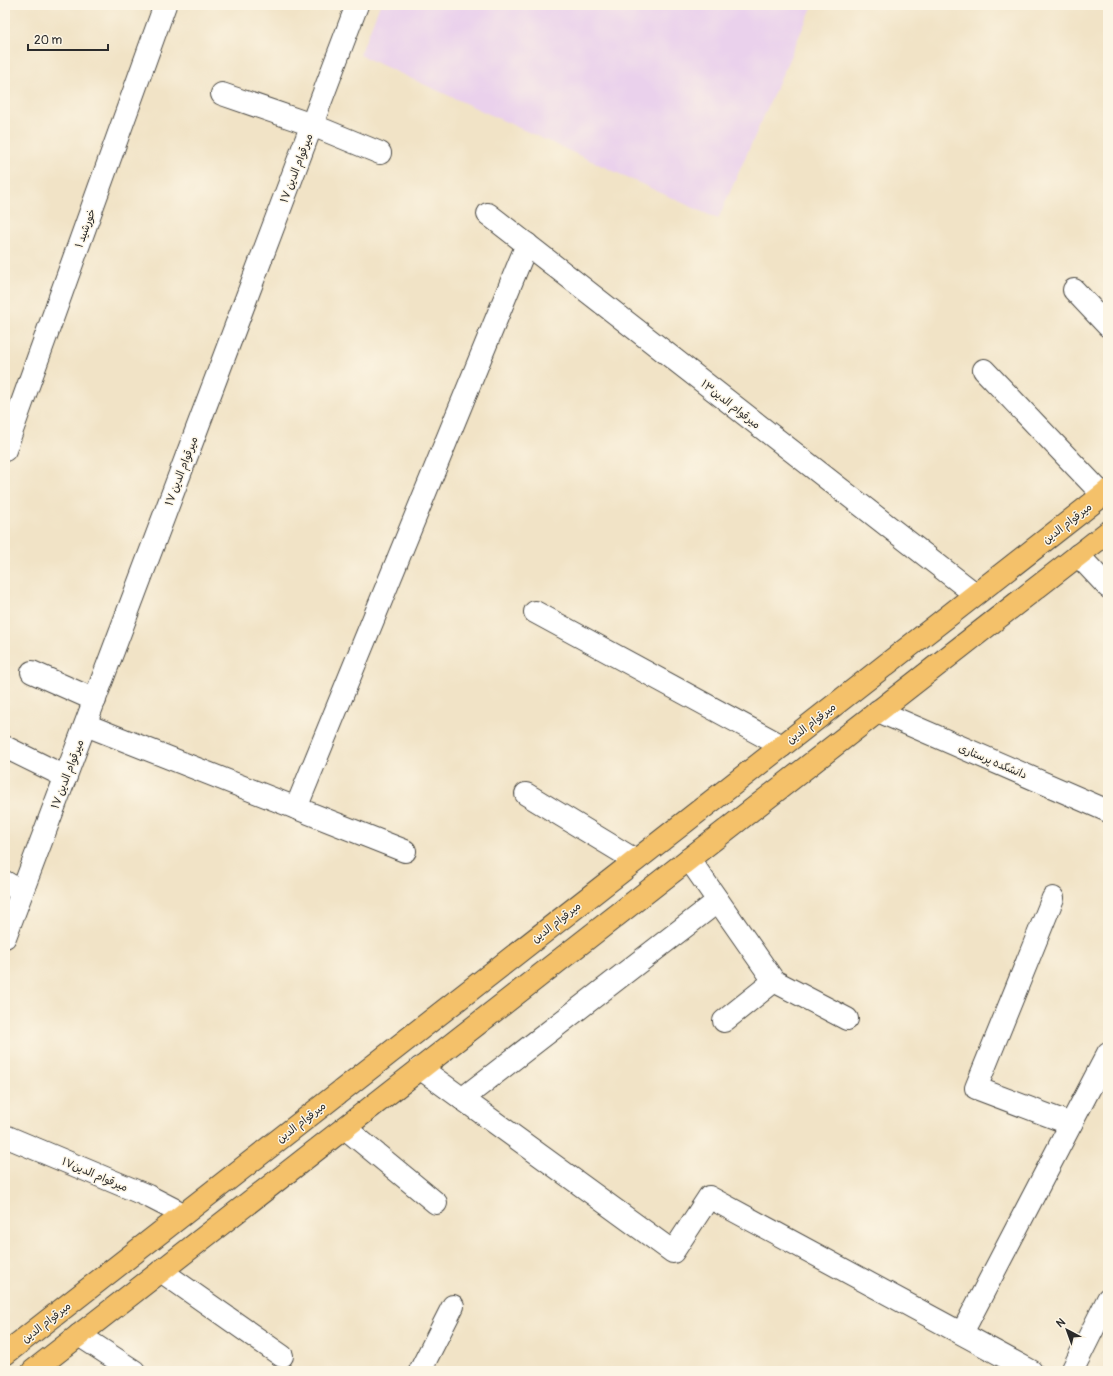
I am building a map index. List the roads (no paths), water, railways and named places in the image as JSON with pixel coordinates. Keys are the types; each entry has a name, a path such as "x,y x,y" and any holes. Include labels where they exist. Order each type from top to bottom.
{"main road":[{"name":"میرقوام الدین","path":"5,1354 1105,493"},
{"path":"33,1371 1108,532"},
{"path":"443,1011 445,1022 451,1032 462,1036"},
{"path":"383,1058 394,1062 401,1072 400,1084"}],"street":[{"name":"خورشید ۱","path":"5,450 9,427 165,5"},
{"name":"میرقوام الدین ۱۷","path":"5,937 14,887 66,777 357,5"},
{"path":"222,94 312,125 380,153"},
{"name":"میرقوام الدین۱۳","path":"488,214 975,594"},
{"path":"296,808 526,244"},
{"path":"1074,290 1108,326"},
{"path":"984,370 1105,493"},
{"path":"1078,555 1108,587"},
{"path":"535,612 782,746"},
{"path":"32,672 95,700"},
{"name":"دانشکده پرستاری","path":"878,712 1108,811"},
{"path":"86,725 405,851"},
{"path":"5,748 66,777"},
{"path":"526,794 635,860"},
{"path":"689,859 774,981 848,1019"},
{"path":"1053,898 976,1088 1071,1124"},
{"path":"462,1099 718,901"},
{"path":"724,1021 774,981"},
{"path":"962,1333 1108,1053"},
{"path":"420,1068 674,1252 709,1197 1031,1371"},
{"path":"345,1128 436,1204"},
{"name":"میرقوام الدین۱۷","path":"5,1136 148,1196 183,1214"},
{"path":"161,1271 282,1356"},
{"path":"1072,1371 1108,1299"},
{"path":"420,1371 453,1306"},
{"path":"78,1335 134,1371"}]}
